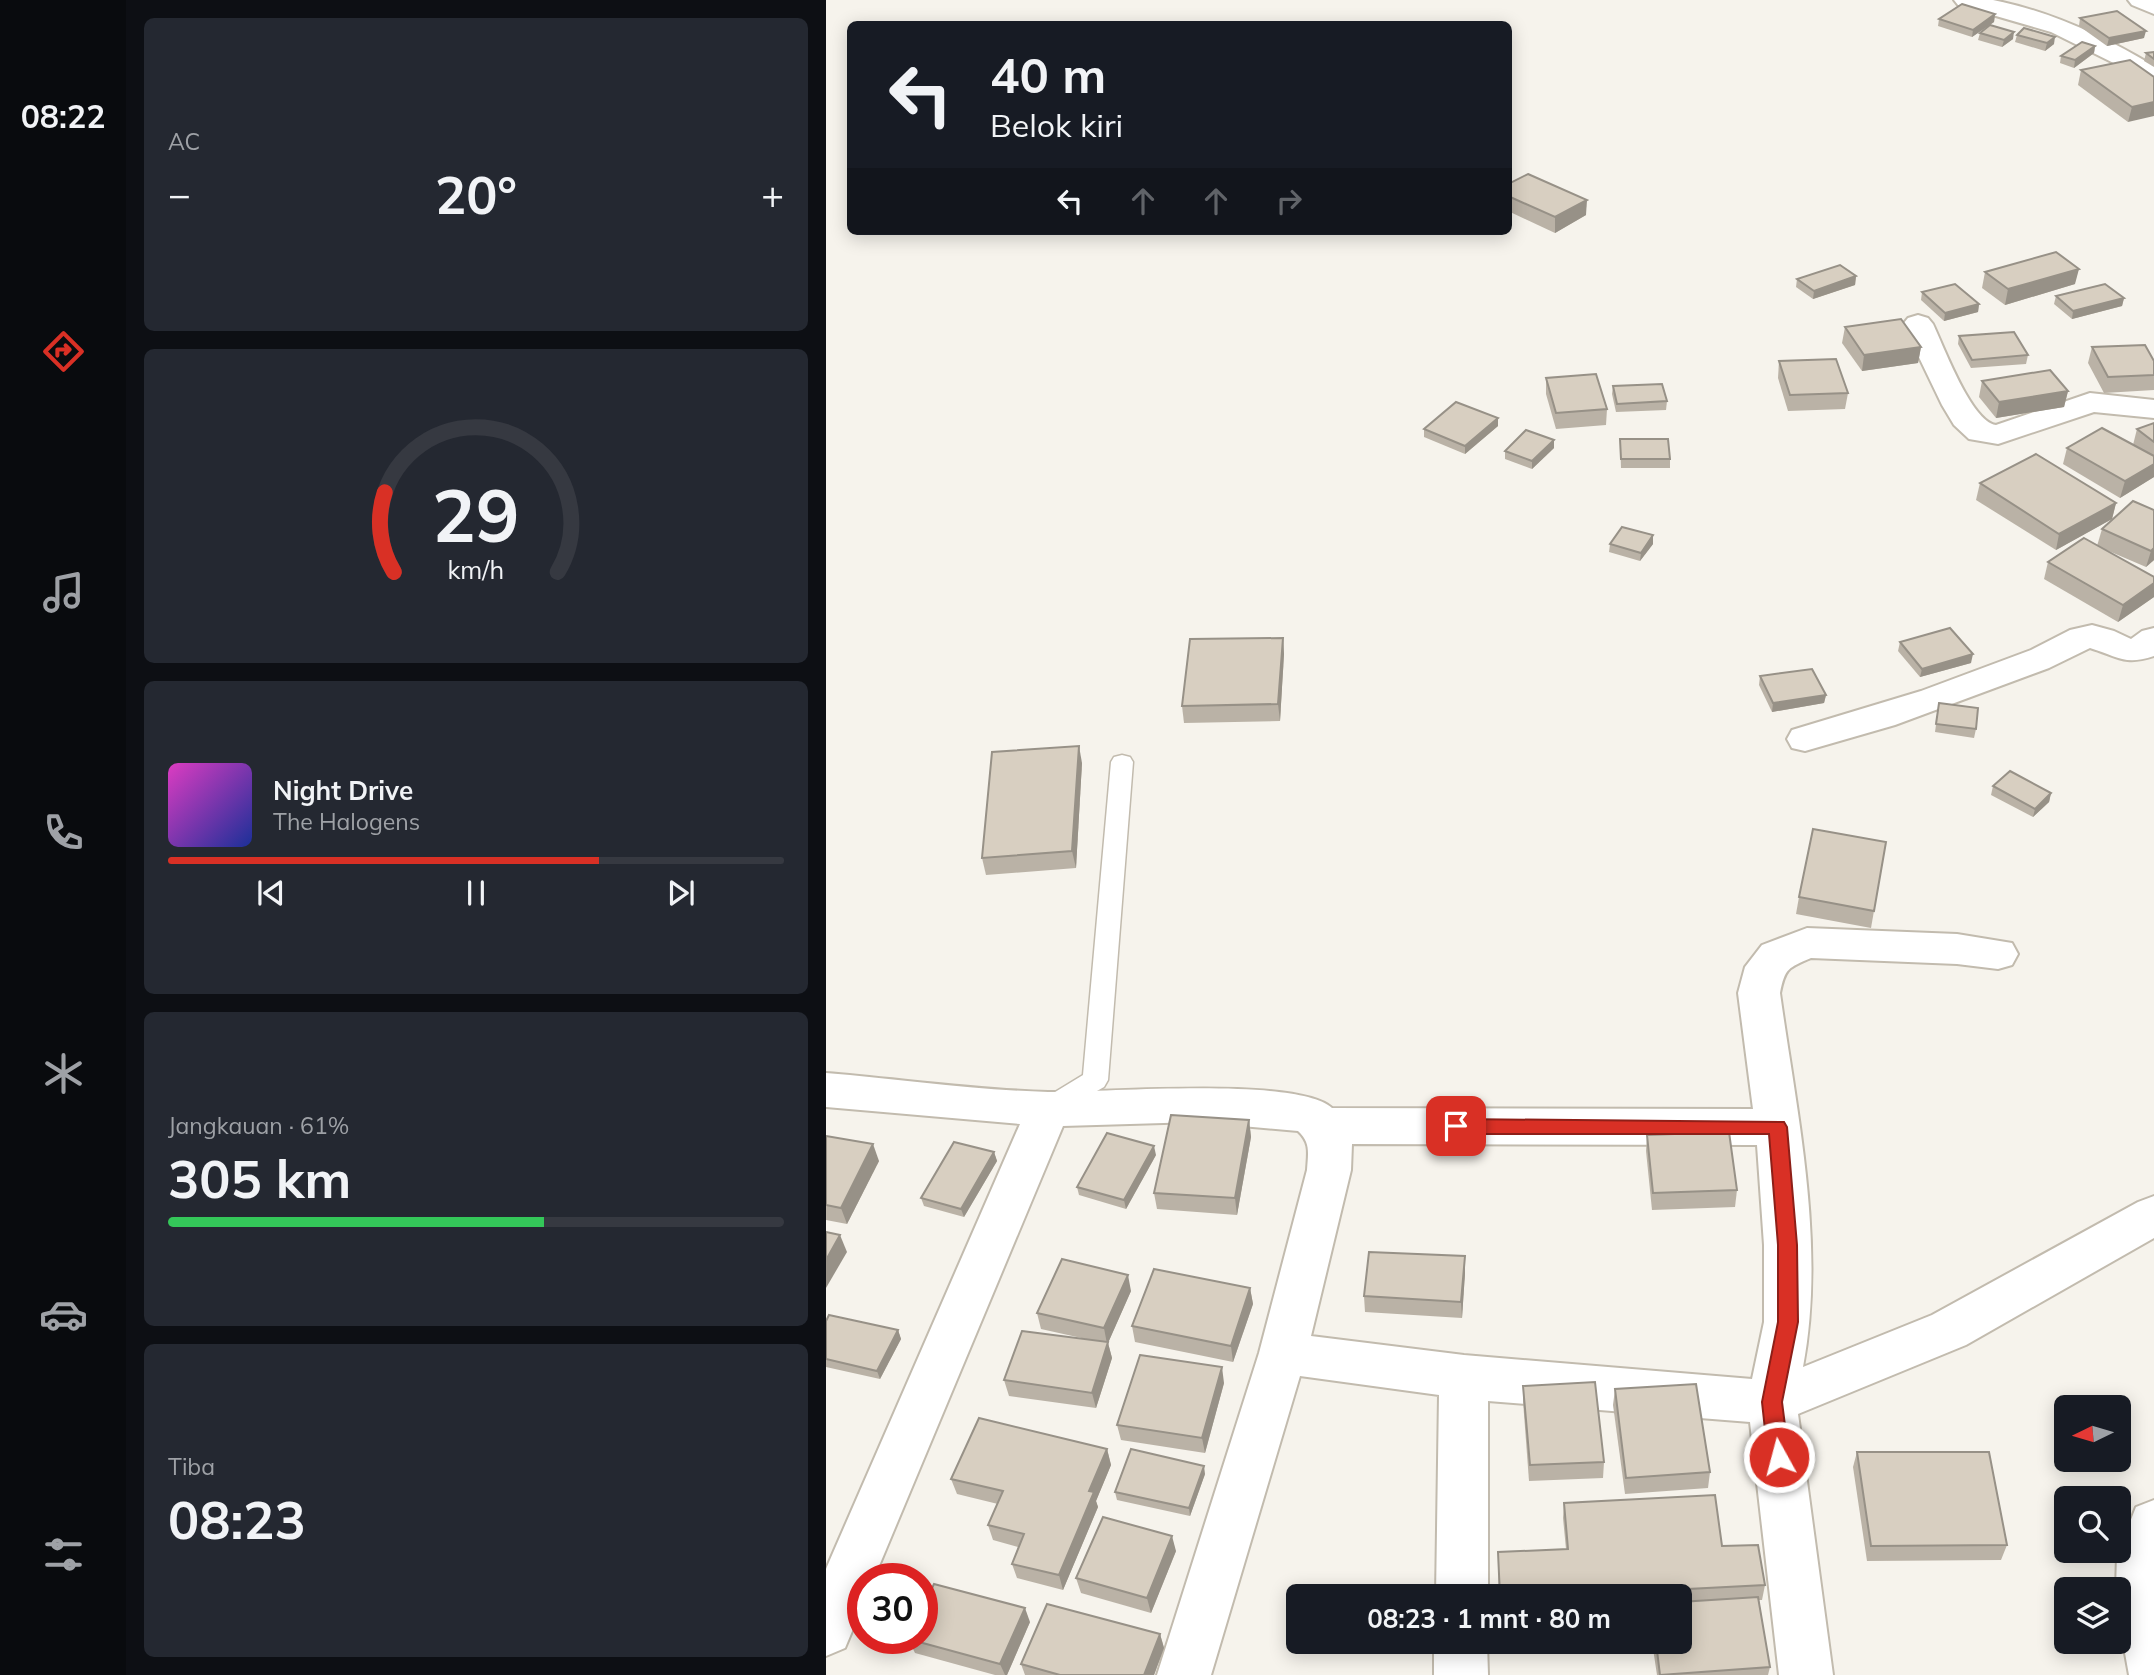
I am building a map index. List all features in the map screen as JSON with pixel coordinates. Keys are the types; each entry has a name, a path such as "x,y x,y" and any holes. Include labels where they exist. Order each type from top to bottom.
{"street":[{"path":"1966,0 2059,27 2117,54 2154,76"},
{"path":"2140,0 2154,7"},
{"path":"1918,324 1957,405 1965,418 1980,432 2005,434 2090,402 2154,409"},
{"path":"1805,738 1899,712 2005,672 2087,637 2101,639 2132,652 2142,650 2154,639"},
{"path":"1806,1675 1772,1402 1788,1322 1787,1245 1777,1127 1759,993 1765,967 1776,956 1807,943 1930,947 1998,954"},
{"path":"826,1090 1048,1109 1197,1105 1275,1110 1310,1115 1329,1133 1329,1170 1283,1353 1184,1675"},
{"path":"826,1630 1048,1109"},
{"path":"1322,1126 1777,1127"},
{"path":"1283,1353 1464,1377 1772,1402 1949,1329 2154,1215"},
{"path":"1462,1584 1464,1377"},
{"path":"2154,1524 2143,1555 2142,1598 2154,1670"},
{"path":"1461,1654 1461,1675"}],"lane":[{"path":"1048,1109 1095,1080 1122,762"}],"building":[{"path":"1962,4 1995,14 1973,30 1939,19"},
{"path":"2117,11 2146,31 2109,38 2080,18"},
{"path":"1990,25 2014,32 2004,40 1980,33"},
{"path":"2024,28 2055,37 2047,43 2017,35"},
{"path":"2082,42 2095,46 2075,60 2061,56"},
{"path":"2130,60 2154,77 2154,102 2132,107 2081,70"},
{"path":"1528,174 1587,200 1555,217 1512,198 1512,182"},
{"path":"2056,252 2079,269 2008,289 1985,272"},
{"path":"1840,265 1856,276 1814,291 1797,279"},
{"path":"1955,284 1979,304 1945,313 1922,292"},
{"path":"2105,284 2124,298 2073,311 2056,296"},
{"path":"1901,319 1921,347 1864,355 1845,327"},
{"path":"2014,332 2028,355 1972,360 1959,336"},
{"path":"2145,345 2154,361 2154,375 2108,377 2092,347"},
{"path":"1836,359 1848,393 1790,395 1779,361"},
{"path":"2050,370 2068,391 1999,402 1982,381"},
{"path":"1596,374 1607,409 1556,413 1546,378"},
{"path":"1662,384 1667,401 1617,404 1613,386"},
{"path":"1456,402 1498,418 1465,446 1424,429"},
{"path":"2154,423 2154,442 2137,429"},
{"path":"2102,428 2154,456 2154,464 2125,481 2067,448"},
{"path":"1526,430 1554,440 1532,461 1505,451"},
{"path":"1620,439 1668,439 1670,459 1621,459"},
{"path":"2036,454 2116,503 2059,534 1980,483"},
{"path":"2133,501 2154,510 2154,548 2151,551 2102,529"},
{"path":"1622,527 1653,535 1641,553 1610,544"},
{"path":"2084,538 2154,577 2154,583 2123,605 2048,562"},
{"path":"1950,628 1973,654 1922,669 1900,642"},
{"path":"1283,638 1278,704 1182,706 1190,639"},
{"path":"1812,669 1826,695 1773,703 1760,676"},
{"path":"1939,703 1978,708 1976,729 1936,724"},
{"path":"1079,746 1072,851 982,858 992,752"},
{"path":"2010,771 2051,793 2035,809 1993,786"},
{"path":"1813,829 1886,842 1874,911 1799,897"},
{"path":"1171,1115 1249,1120 1235,1198 1154,1193"},
{"path":"1729,1132 1737,1190 1653,1193 1647,1135"},
{"path":"1107,1133 1154,1146 1124,1200 1077,1187"},
{"path":"826,1136 873,1144 841,1208 826,1205"},
{"path":"954,1142 994,1152 961,1209 921,1198"},
{"path":"826,1232 840,1235 826,1260"},
{"path":"1369,1252 1465,1256 1461,1302 1364,1296"},
{"path":"1062,1259 1128,1275 1104,1328 1037,1313"},
{"path":"1154,1269 1250,1288 1231,1346 1132,1326"},
{"path":"829,1315 898,1330 877,1371 826,1359 826,1321"},
{"path":"1022,1331 1108,1342 1092,1393 1004,1380"},
{"path":"1140,1355 1222,1367 1202,1438 1117,1425"},
{"path":"1595,1382 1604,1462 1530,1465 1523,1386"},
{"path":"1696,1384 1710,1472 1626,1478 1615,1389"},
{"path":"979,1418 1107,1449 1089,1491 1094,1492 1059,1575 1012,1564 1024,1534 988,1525 1003,1491 951,1479"},
{"path":"1131,1449 1204,1466 1189,1508 1115,1492"},
{"path":"1857,1452 1989,1452 2007,1545 1871,1546"},
{"path":"1715,1495 1722,1546 1758,1545 1765,1585 1692,1589 1692,1584 1499,1584 1498,1552 1568,1549 1564,1503"},
{"path":"1103,1517 1172,1536 1147,1598 1076,1578"},
{"path":"938,1585 1025,1608 1000,1664 938,1647"},
{"path":"1758,1597 1770,1667 1660,1675 1657,1654 1692,1654 1692,1601"},
{"path":"1047,1604 1160,1634 1144,1675 1060,1675 1021,1664"}],"route":[{"path":"1456,1126 1777,1127 1787,1245 1788,1322 1772,1402 1779,1457"}]}
